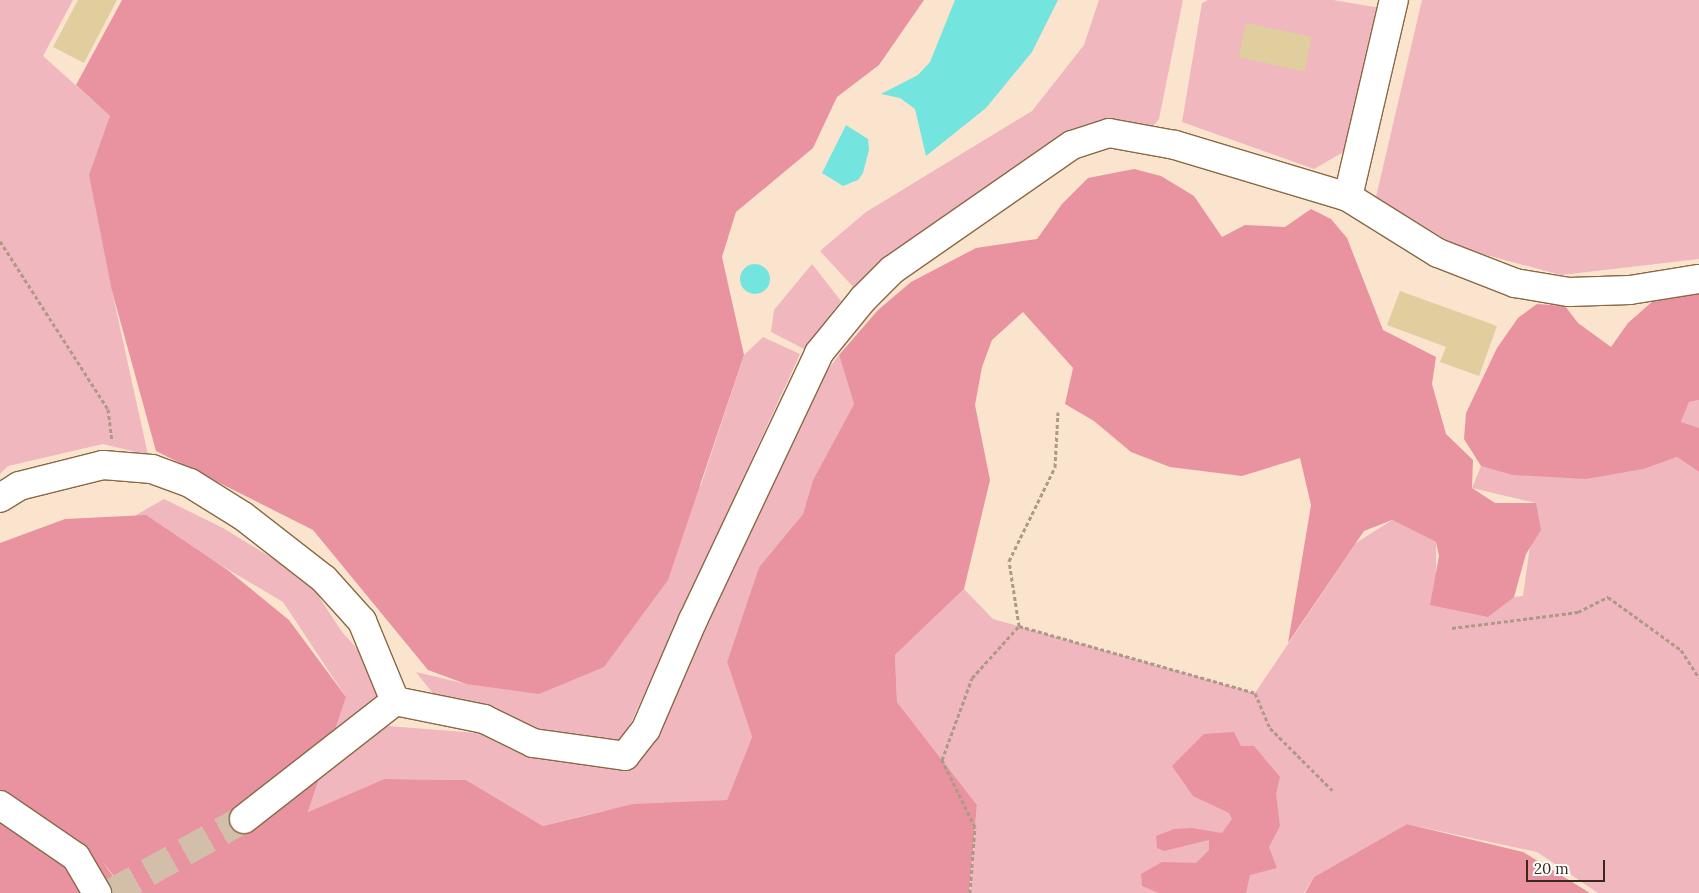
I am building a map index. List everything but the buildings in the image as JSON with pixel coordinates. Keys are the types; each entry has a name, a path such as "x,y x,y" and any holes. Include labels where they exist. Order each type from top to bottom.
{"street":[{"path":"1348,197 1394,0"},
{"path":"395,701 484,720 533,743 625,756 646,729 693,620 820,353 863,299 892,270 1072,145 1109,133 1175,145 1348,197 1438,253 1515,283 1569,292 1630,290 1699,279"},
{"path":"0,498 19,486 53,475 115,466 152,469 190,483 243,516 324,579 362,621 395,701"},
{"path":"244,819 395,701"},
{"path":"0,804 76,857 97,893"}],"path":[{"path":"0,241 108,409 115,466"},
{"path":"1019,626 1009,561 1055,467 1058,412"},
{"path":"1452,628 1578,612 1608,597 1682,650 1699,678"},
{"path":"1019,626 1255,693 1270,728 1332,790"},
{"path":"970,893 975,826 942,760 972,678 1019,626"}],"shaded area":[{"path":"0,0 73,0 43,56 110,116 112,291 148,455 103,444 8,466 0,474"},
{"path":"122,0 924,0 879,65 837,97 813,148 736,212 722,257 744,355 668,580 604,667 539,694 466,684 428,670 313,530 156,451 112,291 89,175 110,116 76,85"},
{"path":"1099,0 1183,0 1159,119 1152,128 1106,134 856,290 820,251 866,212 1032,111 1084,45"},
{"path":"1208,0 1333,0 1381,8 1345,151 1314,169 1182,122 1202,3"},
{"path":"1422,0 1699,0 1699,259 1561,275 1460,248 1376,197"},
{"path":"1134,169 1161,176 1194,196 1222,237 1245,225 1285,227 1311,209 1331,219 1347,238 1383,330 1436,357 1432,384 1446,434 1473,460 1472,488 1495,503 1536,503 1541,530 1526,554 1514,597 1488,617 1430,605 1439,556 1436,542 1392,520 1364,531 1288,643 1311,505 1300,458 1242,476 1170,467 1131,452 1094,421 1065,404 1073,368 1023,312 992,340 982,367 975,405 990,480 964,589 895,655 897,702 977,805 969,893 127,893 102,861 125,893 0,893 0,543 65,519 146,515 229,571 289,620 346,697 308,812 384,779 466,780 543,826 633,804 727,800 752,737 727,662 759,567 803,514 813,480 854,404 839,355 878,310 911,282 976,248 1037,239 1062,204 1088,178"},
{"path":"812,264 841,301 804,349 771,332 774,310"},
{"path":"1699,289 1699,400 1689,402 1681,422 1699,428 1699,472 1677,457 1643,469 1586,479 1513,475 1481,466 1464,439 1466,413 1497,348 1518,318 1537,304 1565,306 1578,323 1611,347 1628,323 1662,293"},
{"path":"763,337 800,354 624,738 604,743 552,736 434,695 416,672 466,684 701,485 744,355"},
{"path":"839,355 854,404 813,480 803,514 759,567 727,662 752,737 727,800 603,811 543,826 466,780 384,779 308,812 346,697 283,602 136,515 164,499 223,528 308,580 342,632 362,654 388,726 478,733 631,768 666,681 816,385"},
{"path":"1699,400 1699,429 1681,422 1689,402"},
{"path":"1677,457 1699,472 1699,893 1598,893 1537,852 1407,824 1314,877 1304,893 970,893 977,805 897,702 895,655 964,589 993,619 1255,693 1356,543 1392,520 1436,542 1436,606 1523,596 1536,503 1472,488 1481,466 1586,479"},
{"path":"1234,732 1241,746 1254,746 1280,777 1276,794 1280,826 1269,847 1277,868 1250,875 1246,893 1159,893 1142,886 1141,874 1162,862 1196,863 1209,850 1209,840 1164,851 1157,848 1156,836 1174,829 1192,828 1222,833 1232,819 1229,813 1193,796 1172,766 1204,734"},
{"path":"1407,824 1523,852 1590,893 1305,893 1314,877"}],"water":[{"path":"955,0 1058,0 1032,52 986,108 926,156 915,109 900,98 881,94 918,75 930,62"},
{"path":"846,125 868,139 869,150 863,173 858,180 843,186 822,173"},
{"path":"755,264 761,265 769,273 769,285 761,293 755,294 749,293 741,285 740,279 741,273 749,265"}],"tunnel":[{"path":"111,893 244,819"}]}
